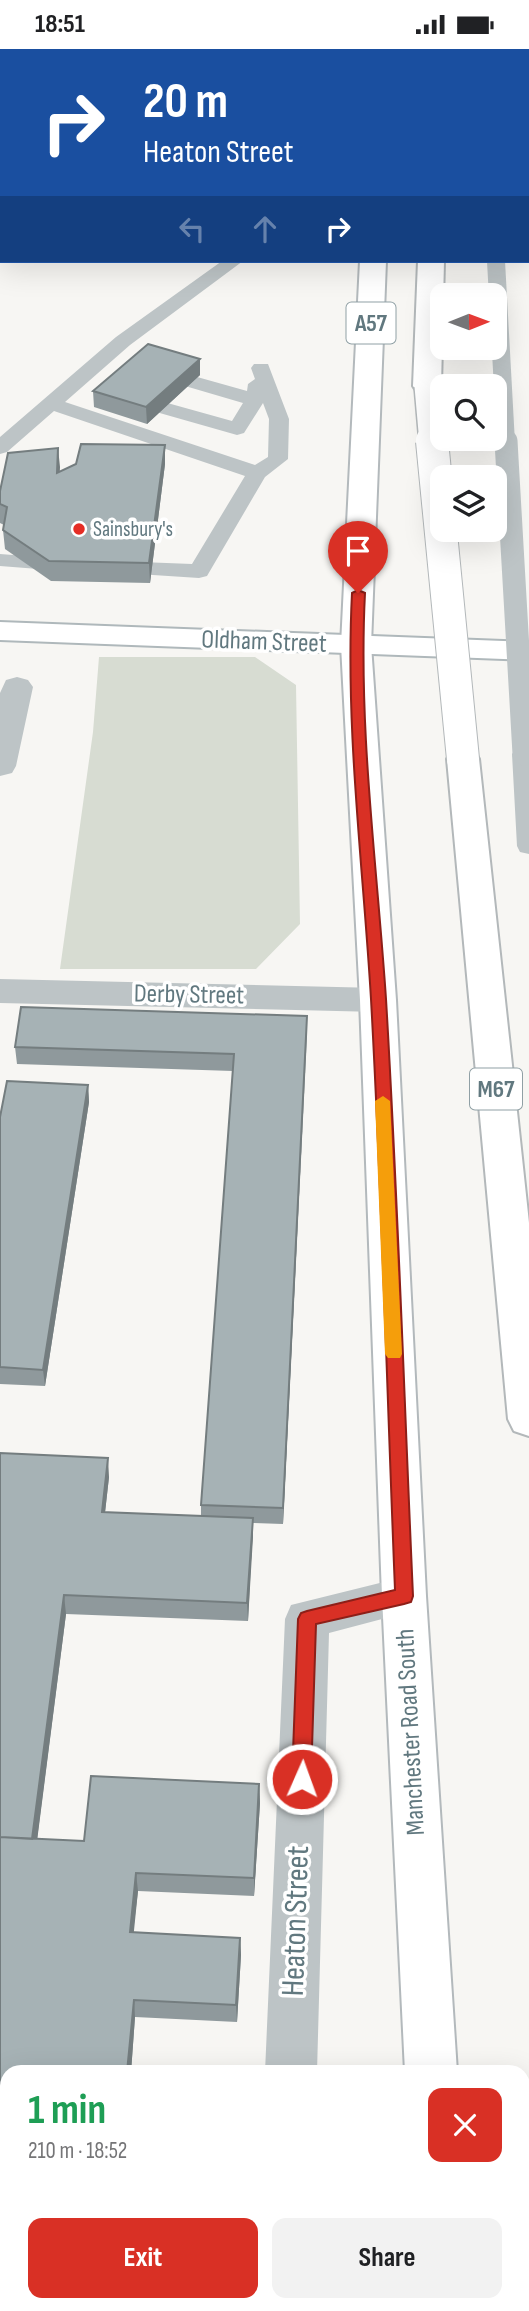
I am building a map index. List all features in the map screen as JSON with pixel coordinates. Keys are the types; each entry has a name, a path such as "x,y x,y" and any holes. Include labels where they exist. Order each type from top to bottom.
{"main road":[{"name":"Manchester Road South","path":"373,263 356,645 378,1000 404,1596 431,2065"},
{"name":"M67","path":"431,263 427,386 529,1419"},
{"name":"Oldham Street","path":"0,631 529,651"}],"street":[{"path":"0,766 18,687"},
{"name":"Derby Street","path":"0,991 378,1000"},
{"name":"Heaton Street","path":"291,2065 307,1619 404,1596"}],"lane":[{"path":"0,448 105,356 230,263"},
{"path":"496,263 529,845"},
{"path":"105,356 251,407"},
{"path":"0,561 199,571 257,473 278,459 279,419 261,368 251,407 237,429 105,392 81,377"},
{"path":"81,377 251,407"},
{"path":"52,404 257,473"}],"shaded area":[{"path":"99,657 255,657 296,685 300,924 256,969 60,969 93,732"}],"building":[{"path":"148,344 200,359 146,407 93,391"},
{"path":"81,444 165,445 149,563 49,561 3,530 7,507 0,504 0,491 8,453 58,448 57,473 76,464"},
{"path":"21,1007 307,1016 283,1508 201,1505 234,1054 15,1047"},
{"path":"7,1081 88,1085 43,1370 0,1367 0,1117"},
{"path":"0,1453 108,1458 102,1512 253,1518 247,1603 64,1595 32,1839 0,1837"},
{"path":"91,1776 259,1784 254,1878 136,1873 130,1932 240,1938 236,2005 134,2000 128,2065 0,2065 0,1837 84,1841"}],"slow traffic":[{"path":"383,1101 394,1354"}],"place":[{"name":"Sainsbury's","path":"79,529"}],"route":[{"path":"302,1779 307,1619 404,1596 378,1000 356,645 358,593"}]}
